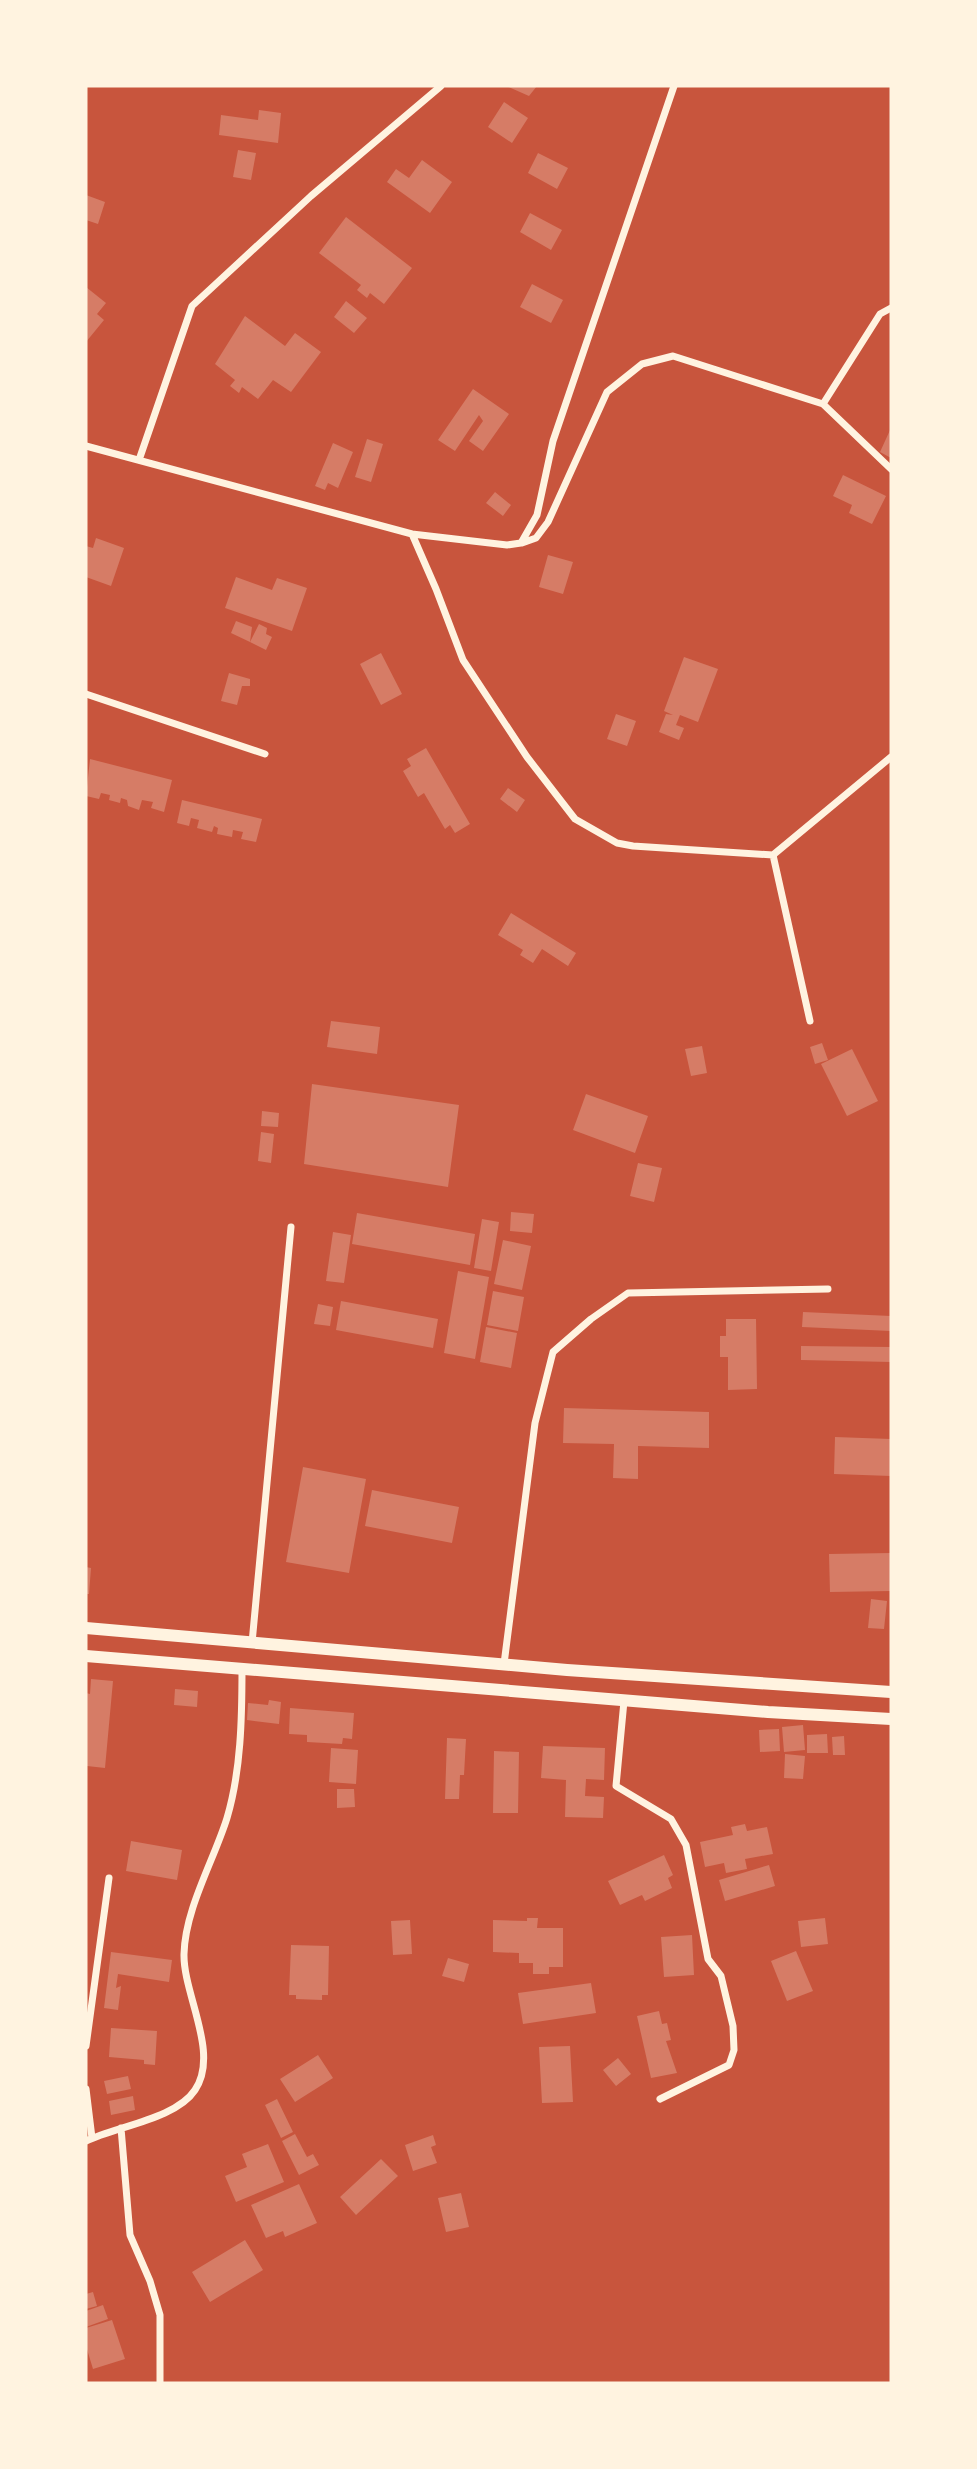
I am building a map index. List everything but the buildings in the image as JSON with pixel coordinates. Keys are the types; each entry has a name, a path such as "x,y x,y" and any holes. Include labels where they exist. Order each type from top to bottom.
{"main road":[{"path":"86,1628 504,1664 891,1692"},
{"path":"86,1656 624,1701 891,1719"}],"street":[{"path":"139,460 192,306 311,196 441,86"},
{"path":"521,543 537,515 553,441 674,86"},
{"path":"823,404 880,314 891,308"},
{"path":"86,446 412,534 521,543 536,538 548,522 607,392 642,364 673,356 823,404 891,469"},
{"path":"412,534 463,660 527,757 575,819 617,843 773,855 891,757"},
{"path":"86,694 265,754"},
{"path":"773,855 810,1021"},
{"path":"252,1643 291,1227"},
{"path":"504,1664 535,1423 553,1352 591,1319 628,1293 828,1289"},
{"path":"86,2089 89,2140 178,2106 196,2089 202,2068 202,2038 192,2003 184,1954 199,1888 227,1816 242,1724 242,1670"},
{"path":"624,1701 616,1786 671,1819 686,1844 708,1959 721,1976 733,2026 734,2050 729,2065 660,2099"},
{"path":"86,2046 109,1878"},
{"path":"121,2128 130,2235 150,2280 160,2315 160,2383"}]}
